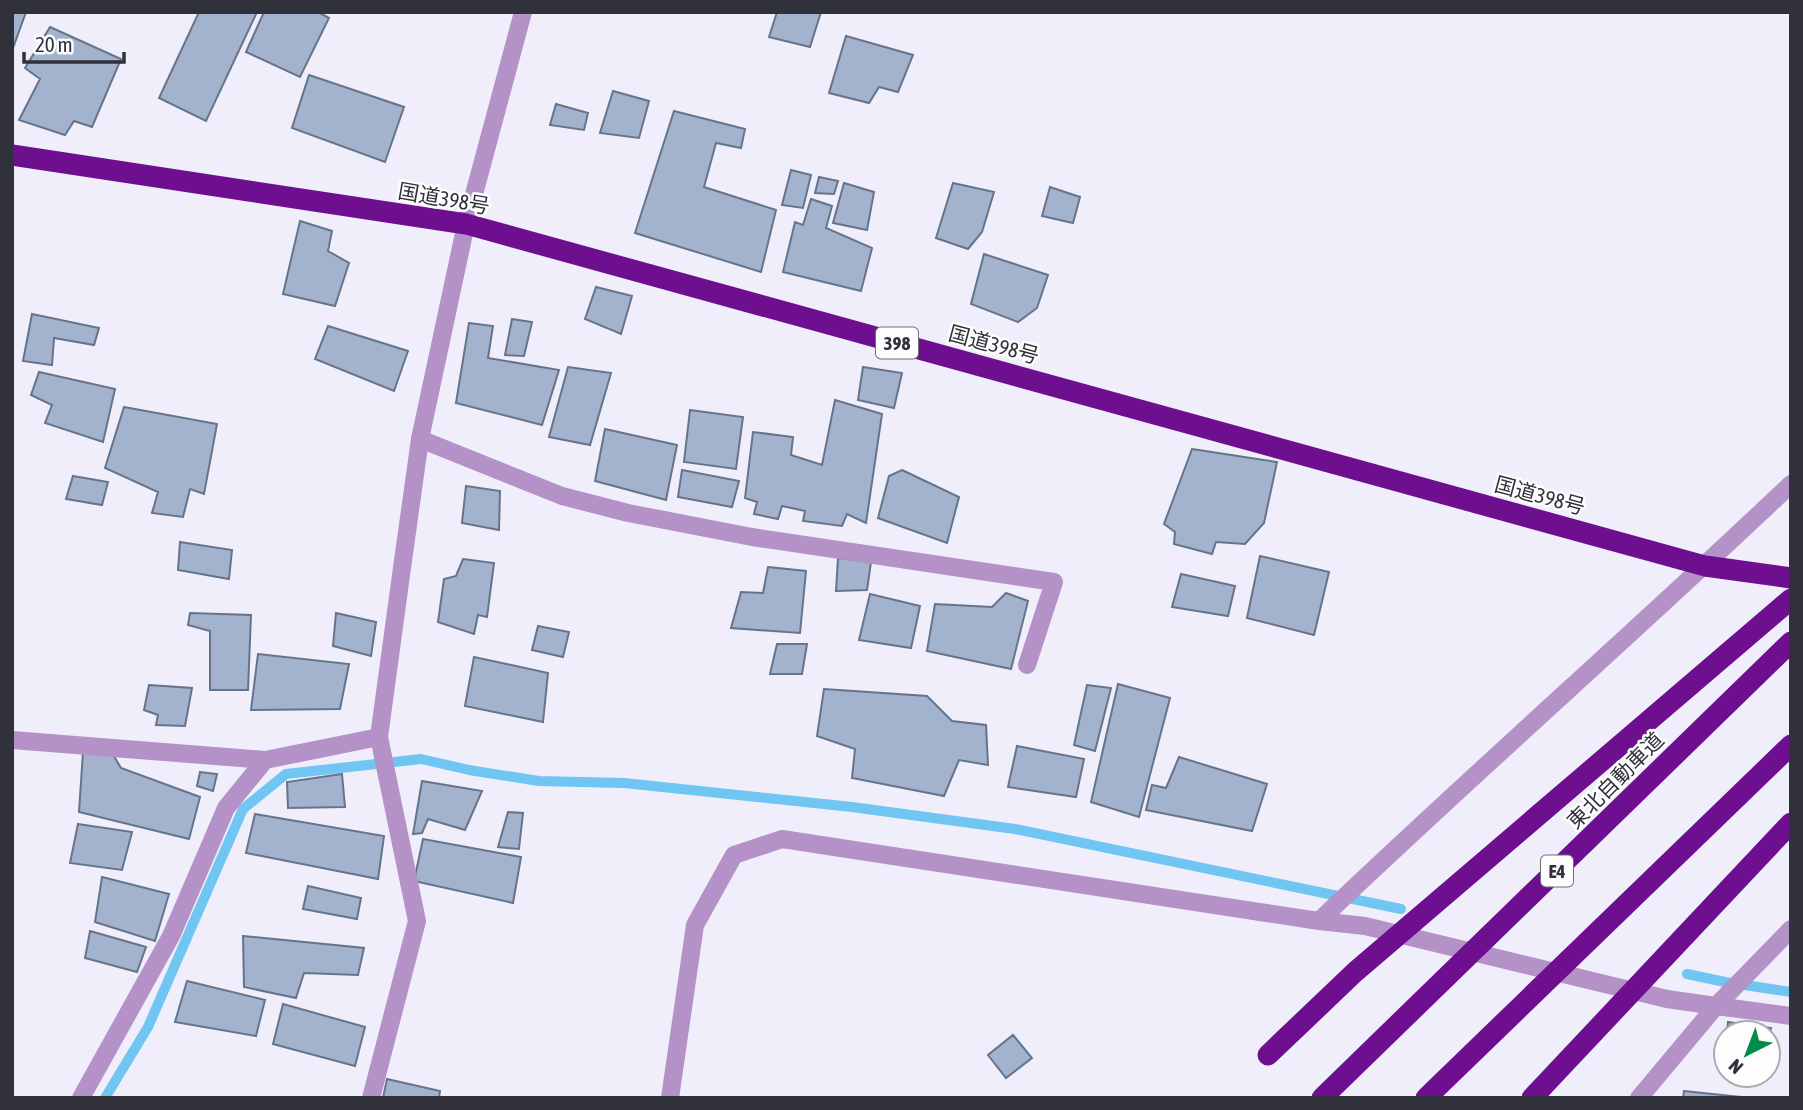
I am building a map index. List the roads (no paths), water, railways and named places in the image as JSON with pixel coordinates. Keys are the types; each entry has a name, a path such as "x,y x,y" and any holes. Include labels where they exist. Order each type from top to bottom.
{"highway":[{"name":"国道398号","path":"12,155 466,224 1705,566 1782,577"},
{"path":"1268,1055 1355,972 1791,599"},
{"name":"東北自動車道","path":"1322,1098 1791,642"},
{"path":"1426,1098 1791,745"},
{"path":"1532,1098 1791,823"}],"street":[{"path":"371,1098 417,921 380,739 420,439 466,224 523,12"},
{"path":"420,439 562,496 628,513 752,537 1054,582 1027,665"},
{"path":"1319,921 1441,805 1705,566 1791,484"},
{"path":"12,740 265,760 380,739"},
{"path":"81,1098 171,936 226,807 265,760"},
{"path":"670,1098 695,925 734,855 782,839 1365,926 1667,999 1721,1000 1791,1016"},
{"path":"1640,1098 1721,1000 1791,929"}],"waterway":[{"path":"105,1098 148,1027 243,809 286,774 421,759 539,781 624,783 852,807 1015,829 1401,909"},
{"path":"1687,974 1791,992"}]}
